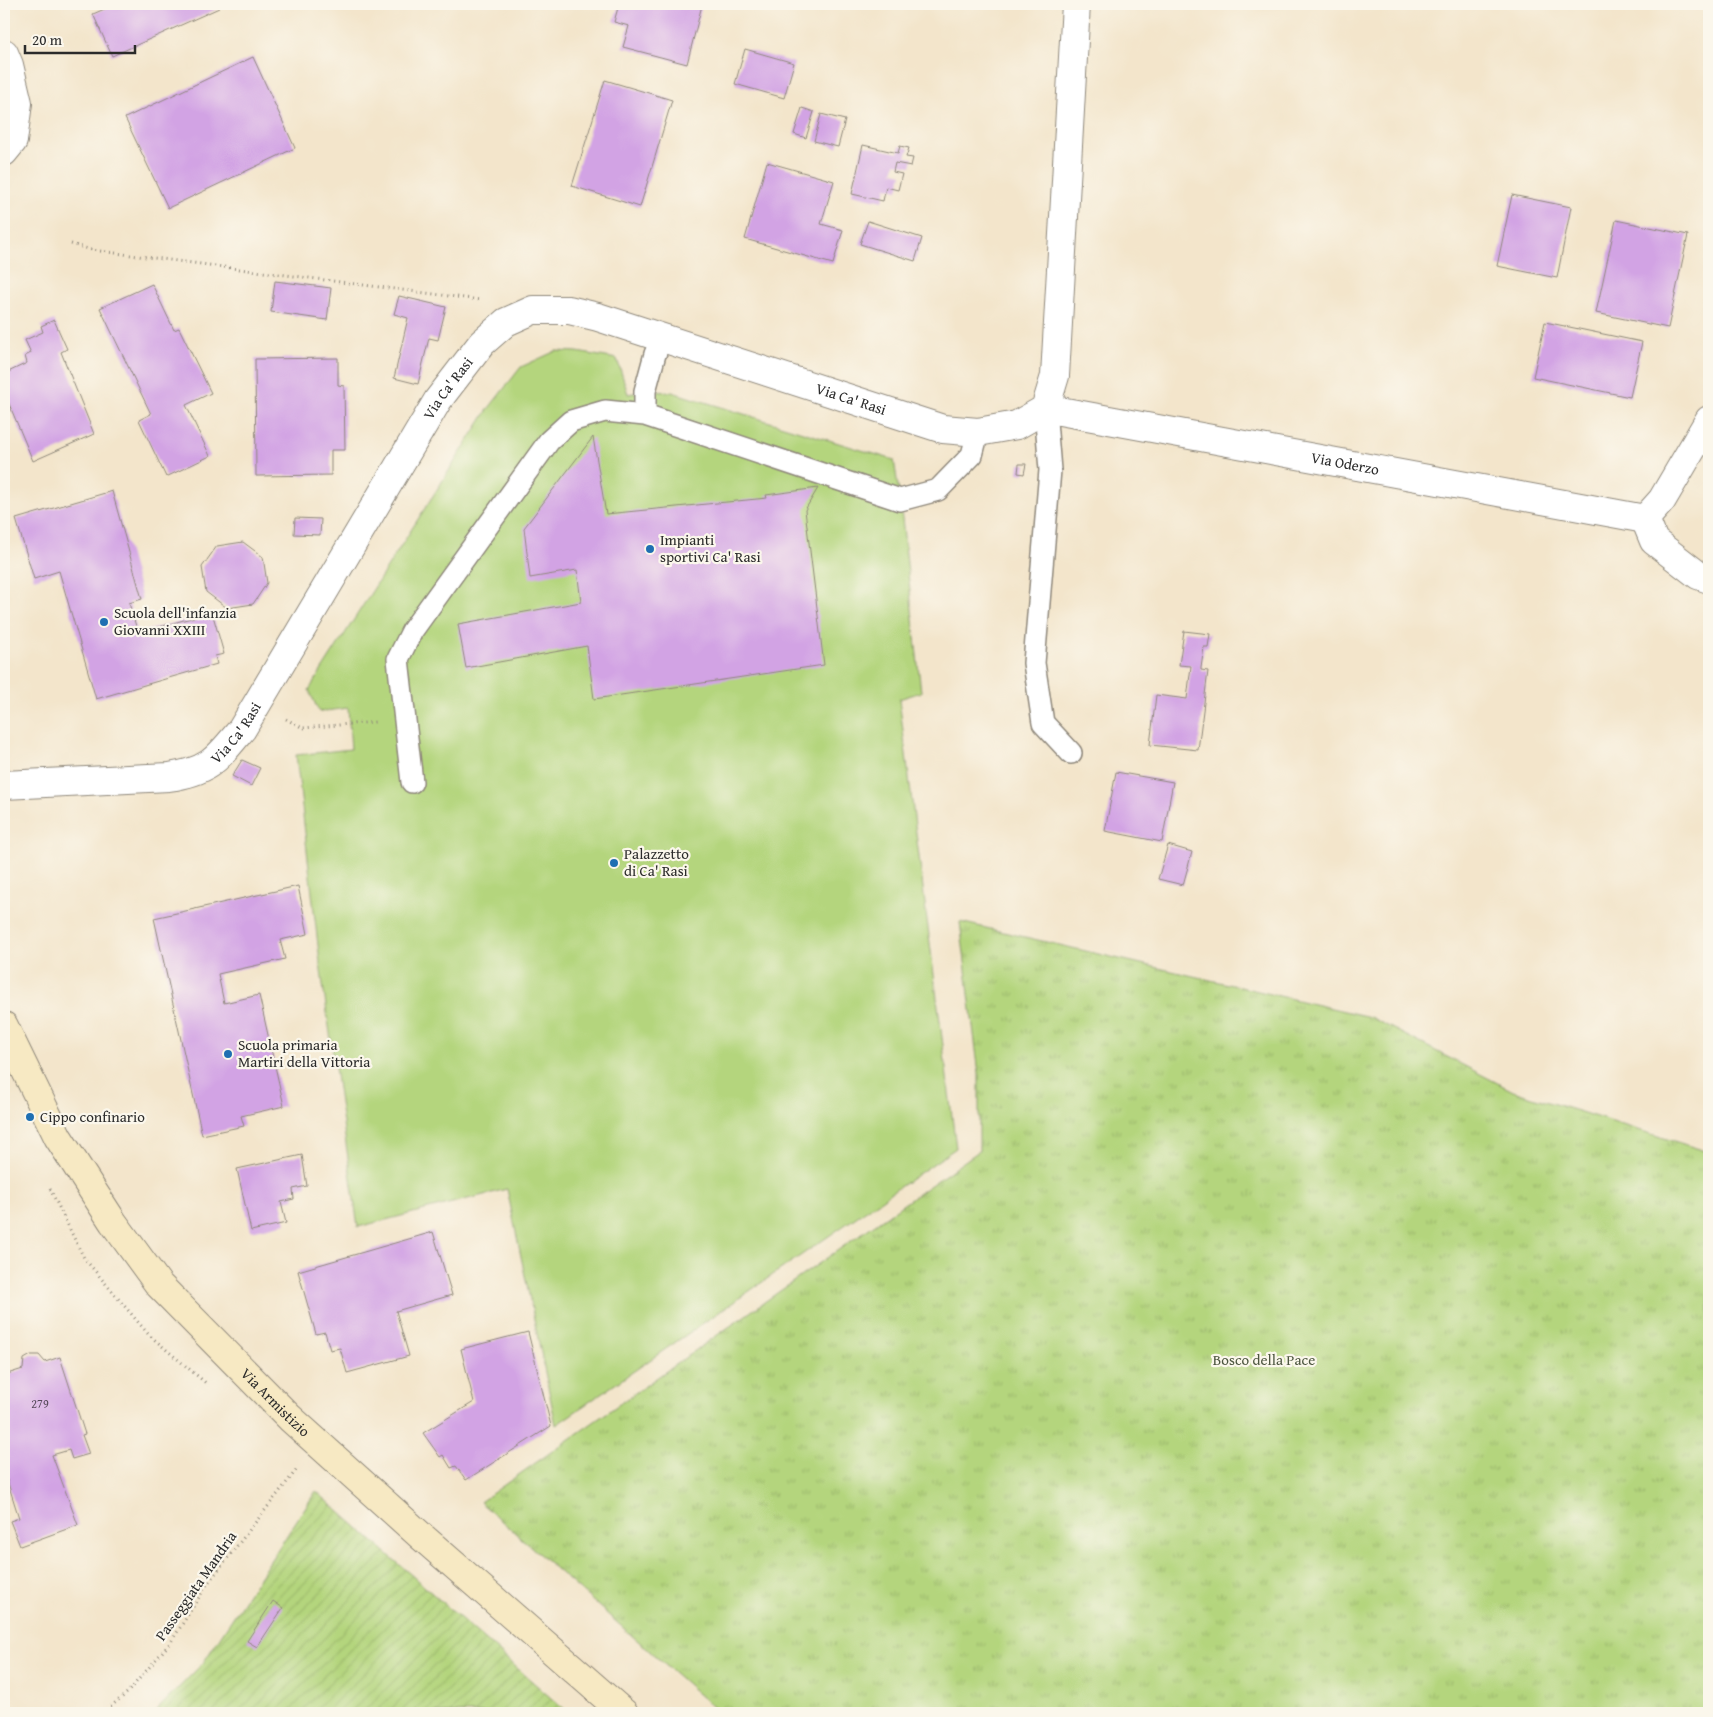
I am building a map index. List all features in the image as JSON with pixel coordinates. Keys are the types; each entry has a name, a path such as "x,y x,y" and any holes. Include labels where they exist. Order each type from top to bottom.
{"street":[{"path":"1045,409 1055,376 1076,4"},
{"path":"4,53 9,65 18,103 13,141 4,152"},
{"name":"Via Ca' Rasi","path":"4,785 169,777 189,774 206,767 218,758 242,728 438,400 482,343 506,322 533,310 569,310 598,317 662,336 943,429 978,432 1017,425 1045,409"},
{"name":"Via Oderzo","path":"1045,409 1060,410 1645,519"},
{"path":"1709,420 1662,500 1645,519 1654,541 1698,575 1709,579"},
{"name":"Via Armistizio","path":"4,1026 58,1137 112,1222 160,1285 290,1418 414,1530 624,1713"}],"lane":[{"path":"645,415 646,391 655,354 662,336"},
{"path":"1045,409 1050,470 1034,663 1043,723 1071,753"},
{"path":"412,782 398,659 412,631 549,441 571,421 605,411 645,415 900,500 938,490 972,455 978,432"}],"path":[{"path":"71,244 92,250 478,299 493,305 506,322"},
{"path":"256,704 303,728 405,720"},
{"name":"Passeggiata Mandria","path":"104,1713 127,1693 172,1642 208,1583 300,1466"}],"green space":[{"name":"Palazzetto di Ca' Rasi","path":"556,351 577,352 617,359 628,394 645,391 672,392 894,460 921,692 899,699 956,1148 556,1425 507,1189 358,1227 321,971 296,755 351,749 348,708 319,712 309,690 489,408 521,367"},
{"name":"Bosco della Pace","path":"960,922 1370,1017 1513,1091 1709,1152 1709,1713 720,1713 480,1502 979,1151 979,1074"},
{"path":"316,1491 568,1713 154,1713 203,1663"}],"building":[{"path":"107,4 217,4 219,8 112,56 93,14 109,7"},
{"path":"619,4 702,5 687,64 623,47 629,26 614,22"},
{"path":"745,49 794,63 784,98 735,84"},
{"path":"253,57 295,148 168,208 125,118"},
{"path":"605,80 672,100 640,207 572,186"},
{"path":"802,108 814,112 806,138 794,134"},
{"path":"821,114 845,120 838,147 814,141"},
{"path":"863,145 898,153 900,146 909,148 906,157 913,158 911,166 895,163 893,172 902,174 898,190 886,187 883,201 852,194"},
{"path":"767,162 834,181 821,224 843,230 833,264 745,239"},
{"path":"1512,195 1571,207 1557,278 1497,266"},
{"path":"1616,220 1688,235 1668,328 1596,313"},
{"path":"868,221 922,238 915,261 860,244"},
{"path":"275,281 331,288 327,320 271,312"},
{"path":"152,284 174,330 179,328 211,393 186,405 210,456 166,477 139,420 151,414 100,308"},
{"path":"399,296 446,307 438,340 429,338 418,384 394,378 408,318 394,314"},
{"path":"54,320 67,349 61,352 94,434 33,461 4,392 4,374 27,363 25,356 31,353 25,340 43,332 41,326"},
{"path":"1545,322 1642,342 1630,397 1533,377"},
{"path":"338,358 338,385 344,386 345,450 331,450 331,475 256,476 255,359"},
{"name":"Impianti sportivi Ca' Rasi","path":"593,437 606,514 767,498 766,495 818,488 805,510 824,665 594,699 587,646 466,668 458,624 581,602 577,570 530,578 524,528"},
{"path":"1019,464 1026,464 1024,474 1018,473"},
{"name":"Scuola dell'infanzia Giovanni XXIII","path":"112,491 142,599 129,603 138,633 212,612 224,654 215,656 217,664 96,699 59,571 34,579 16,519"},
{"path":"295,518 321,519 320,535 294,534"},
{"path":"243,542 263,557 267,583 253,604 227,608 206,592 202,567 217,546"},
{"path":"1184,631 1210,634 1208,647 1204,647 1201,668 1201,670 1208,671 1198,750 1150,745 1156,695 1187,699 1191,666 1179,665"},
{"path":"242,760 260,768 251,786 232,776"},
{"path":"1116,772 1173,782 1162,842 1105,831"},
{"path":"1168,845 1192,852 1183,885 1158,879"},
{"name":"Scuola primaria Martiri della Vittoria","path":"298,886 308,934 280,940 285,959 218,974 224,1003 259,995 284,1106 241,1116 244,1126 202,1135 154,918"},
{"path":"302,1155 307,1186 293,1189 294,1199 281,1202 286,1223 251,1231 237,1169"},
{"path":"433,1232 452,1295 396,1311 409,1356 347,1373 340,1348 330,1350 325,1332 316,1334 298,1271"},
{"path":"528,1332 551,1426 466,1480 456,1466 451,1468 443,1455 440,1457 423,1433 474,1402 461,1349"},
{"path":"31,1355 39,1355 45,1362 60,1357 85,1434 82,1435 89,1454 72,1459 69,1450 52,1455 78,1525 20,1546 10,1521 19,1518 7,1480 4,1481 4,1375 23,1369 24,1359"},
{"path":"273,1601 283,1608 257,1647 247,1641"}],"place":[{"name":"Impianti sportivi Ca' Rasi","path":"650,549"},
{"name":"Scuola dell'infanzia Giovanni XXIII","path":"104,622"},
{"name":"Palazzetto di Ca' Rasi","path":"614,863"},
{"name":"Scuola primaria Martiri della Vittoria","path":"228,1054"},
{"name":"Cippo confinario","path":"30,1117"}]}
